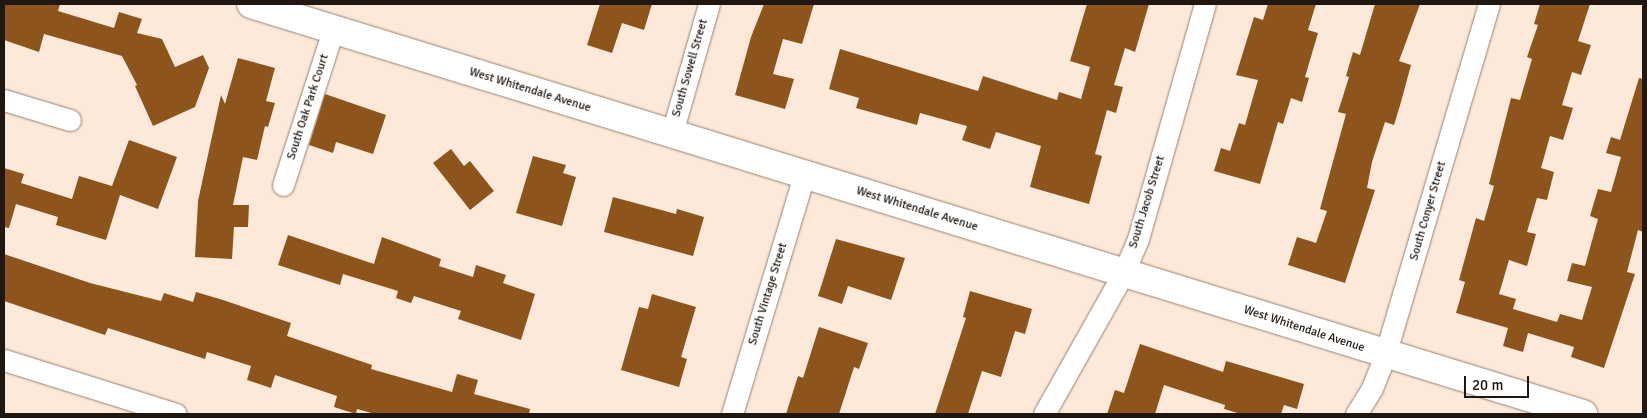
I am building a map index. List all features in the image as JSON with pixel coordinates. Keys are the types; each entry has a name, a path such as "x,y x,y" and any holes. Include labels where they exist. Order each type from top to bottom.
{"street":[{"name":"West Whitendale Avenue","path":"251,4 1124,272 1385,355 1583,414"},
{"name":"South Sowell Street","path":"672,133 709,4"},
{"name":"South Jacob Street","path":"1044,414 1124,272 1138,239 1205,4"},
{"name":"South Conyer Street","path":"1356,414 1372,388 1385,355 1489,4"},
{"name":"South Oak Park Court","path":"284,185 333,30"},
{"path":"4,100 70,120"},
{"name":"South Vintage Street","path":"732,414 804,175"},
{"path":"4,360 176,414"}],"building":[{"path":"4,4 60,4 58,11 114,28 119,12 142,19 137,33 162,39 175,67 203,55 209,68 195,107 153,126 135,86 137,85 122,56 44,34 39,52 4,40"},
{"path":"600,4 652,4 644,30 622,23 612,53 587,45"},
{"path":"764,4 814,4 802,44 783,39 773,74 794,79 785,109 735,95 751,37"},
{"path":"1087,4 1149,4 1135,52 1125,48 1114,85 1123,87 1116,113 1107,110 1095,154 1102,156 1089,204 1030,187 1041,146 996,132 990,149 962,140 967,126 920,113 917,125 856,108 859,98 829,89 840,49 978,91 983,76 1057,100 1059,92 1081,99 1090,67 1070,61"},
{"path":"1268,4 1316,4 1308,30 1318,33 1305,77 1309,78 1302,102 1291,98 1283,124 1278,122 1260,184 1214,171 1221,148 1230,151 1239,123 1245,125 1258,80 1236,75 1254,17 1263,20"},
{"path":"1375,4 1420,4 1399,61 1411,65 1394,125 1385,122 1372,162 1367,188 1375,190 1345,283 1288,265 1297,237 1316,243 1327,211 1320,209 1346,114 1338,112 1349,77 1346,76 1353,52 1360,55"},
{"path":"1540,4 1590,4 1578,41 1591,45 1581,75 1572,72 1562,105 1573,108 1563,140 1550,136 1541,168 1554,172 1547,200 1537,198 1527,232 1536,234 1527,266 1509,260 1499,294 1516,299 1513,309 1557,322 1560,314 1582,320 1592,287 1567,281 1572,263 1585,266 1598,219 1590,216 1598,189 1611,192 1621,157 1606,153 1611,137 1620,140 1639,78 1643,79 1643,232 1638,230 1627,272 1635,274 1604,368 1571,357 1574,347 1528,333 1523,352 1503,346 1508,328 1456,313 1465,282 1459,280 1476,218 1484,221 1494,186 1489,184 1511,98 1520,100 1532,59 1527,57 1538,25 1534,24"},
{"path":"238,58 275,68 266,101 275,103 268,127 265,126 257,160 243,157 233,205 249,205 248,227 234,227 232,259 195,257 198,201 221,95 225,104"},
{"path":"325,94 386,115 373,154 336,142 333,153 309,145"},
{"path":"129,140 177,157 158,209 120,195 106,240 56,225 58,217 16,204 9,228 4,227 4,168 24,174 21,183 72,199 79,176 112,186"},
{"path":"451,149 464,166 470,161 494,191 470,210 433,163"},
{"path":"533,156 566,165 563,173 576,177 562,226 516,213"},
{"path":"613,197 676,214 677,209 704,217 693,256 604,232"},
{"path":"288,235 374,264 382,237 441,259 439,266 473,277 476,265 506,275 503,283 535,294 521,340 458,319 461,311 414,296 411,303 396,298 398,291 343,274 340,285 278,265"},
{"path":"836,239 905,258 891,300 848,286 842,304 818,296"},
{"path":"4,254 90,283 161,301 164,293 193,302 196,292 223,300 291,323 287,336 372,365 371,369 452,392 457,374 478,380 474,394 530,409 529,414 375,414 357,409 356,414 334,407 337,396 275,375 271,388 247,380 251,366 207,352 205,359 108,328 105,335 4,301"},
{"path":"970,291 1032,309 1025,334 1015,331 1001,377 982,371 968,414 935,414 966,318 963,317"},
{"path":"652,294 696,307 681,357 687,359 679,387 621,370 639,307 648,309"},
{"path":"819,327 868,343 859,369 854,367 839,414 786,414 798,376 803,378"},
{"path":"1140,344 1223,372 1226,361 1304,384 1297,409 1284,405 1281,414 1241,414 1224,409 1225,405 1164,385 1155,414 1107,414 1115,390 1124,393"}]}
